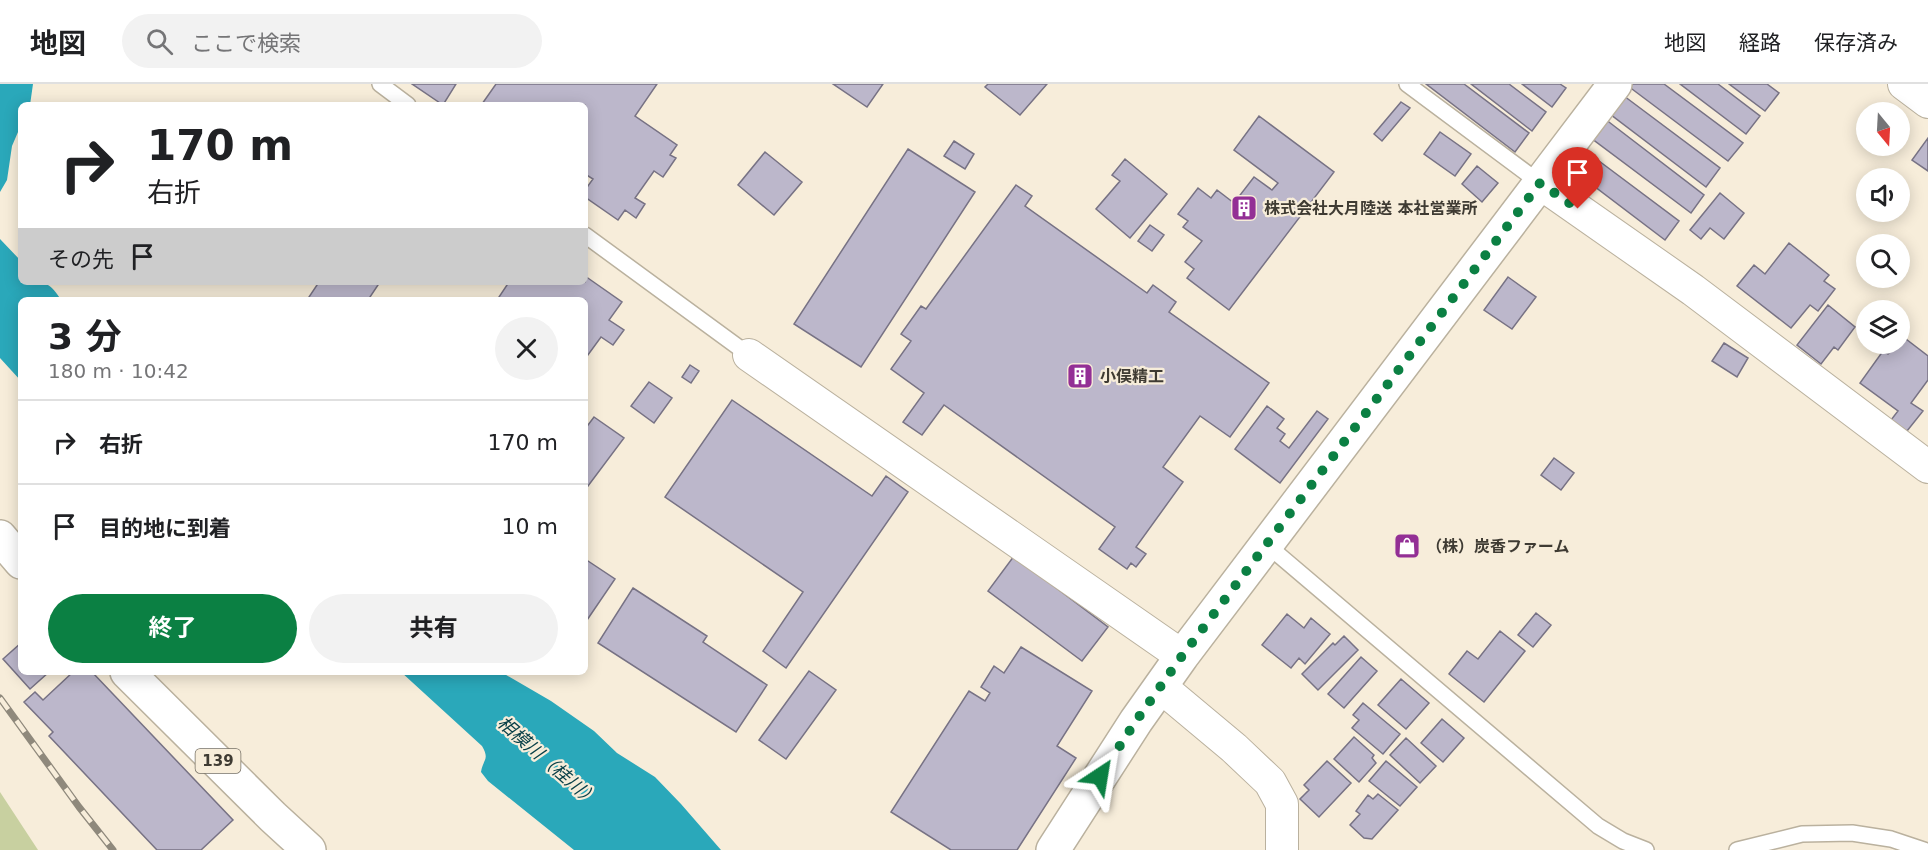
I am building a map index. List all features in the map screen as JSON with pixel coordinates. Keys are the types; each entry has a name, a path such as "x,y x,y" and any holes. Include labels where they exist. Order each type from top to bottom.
{"main road":[{"path":"1053,850 1136,721 1182,656 1615,84"},
{"path":"0,537 18,558"},
{"name":"139","path":"129,675 309,850"}],"street":[{"path":"1904,84 1928,102"},
{"path":"1540,183 1693,290 1928,467"},
{"path":"749,355 1182,656"},
{"path":"1161,687 1234,748 1270,782 1282,804 1282,850"}],"lane":[{"path":"380,84 404,102"},
{"path":"1407,84 1540,183"},
{"path":"588,237 749,355"},
{"path":"1266,544 1598,826 1623,842 1646,850"},
{"path":"1737,850 1802,834 1852,833 1891,839 1924,850"}],"green space":[{"path":"0,792 38,850 0,850"}],"water":[{"path":"0,84 33,84 30,102 18,102 18,132 12,146 7,180 0,192"},
{"path":"0,239 18,258 18,285 47,285 59,297 18,297 18,378 0,358"},
{"name":"相模川（桂川）","path":"404,675 506,675 551,701 594,731 617,753 655,777 721,850 574,850 488,781 481,772 486,757 482,746"}],"building":[{"path":"412,84 456,84 445,102 439,102"},
{"path":"496,84 657,84 635,116 677,145 670,155 676,158 663,177 654,171 635,198 645,204 636,218 625,210 618,220 588,199 588,186 593,179 588,176 588,102 483,102"},
{"path":"833,84 883,84 867,107"},
{"path":"988,84 1047,84 1020,115 985,87"},
{"path":"1426,84 1464,84 1529,133 1515,152"},
{"path":"1471,84 1509,84 1546,112 1532,131"},
{"path":"1522,84 1560,84 1566,88 1552,107"},
{"path":"1630,84 1664,84 1743,143 1728,161 1628,86"},
{"path":"1680,84 1718,84 1760,116 1746,134"},
{"path":"1729,84 1767,84 1779,93 1765,111"},
{"path":"1620,93 1720,168 1706,187 1606,111"},
{"path":"1401,102 1410,108 1382,141 1374,134"},
{"name":"株式会社大月陸送 本社営業所","path":"1259,116 1334,172 1229,310 1187,278 1194,269 1185,262 1202,241 1183,227 1188,221 1178,214 1198,188 1211,198 1217,190 1234,203 1254,177 1272,190 1278,183 1234,150"},
{"path":"1605,119 1704,195 1691,213 1591,138"},
{"path":"1440,132 1471,154 1455,176 1424,154"},
{"path":"1928,138 1928,171 1912,160"},
{"path":"954,141 974,154 965,169 944,156"},
{"path":"1579,146 1679,221 1665,240 1565,164"},
{"path":"908,149 975,192 861,367 794,324"},
{"path":"765,152 802,182 774,215 738,185"},
{"path":"1125,159 1167,194 1130,238 1096,209 1120,181 1112,175"},
{"path":"1477,166 1498,183 1482,202 1462,184"},
{"name":"小俣精工","path":"1016,185 1032,196 1025,206 1147,293 1153,285 1176,302 1169,312 1269,383 1230,437 1200,416 1163,467 1183,482 1136,547 1146,554 1136,567 1131,563 1127,569 1099,549 1115,527 944,405 922,435 903,422 924,393 891,369 911,341 901,334 921,306 926,309"},
{"path":"1720,193 1744,213 1724,239 1710,228 1701,239 1690,230"},
{"path":"1150,225 1164,235 1152,251 1138,241"},
{"path":"1789,243 1829,275 1824,281 1835,289 1818,311 1810,305 1791,328 1737,286 1754,265 1765,274"},
{"path":"1508,277 1536,297 1512,329 1484,310"},
{"path":"588,278 622,302 609,320 624,330 613,345 601,337 588,355 588,297 499,297 507,285 588,285"},
{"path":"317,285 378,285 370,297 309,297"},
{"path":"1828,305 1855,327 1838,350 1834,347 1821,364 1797,345"},
{"path":"1910,342 1928,356 1928,380 1911,403 1923,411 1907,431 1891,420 1898,411 1860,383 1881,354 1910,354"},
{"path":"1724,343 1748,358 1737,377 1712,361"},
{"path":"690,365 699,371 691,383 682,377"},
{"path":"649,382 672,398 654,423 631,406"},
{"path":"732,400 872,496 886,476 908,492 786,668 763,651 803,592 665,497"},
{"path":"1267,406 1284,419 1277,428 1285,434 1280,441 1289,448 1317,411 1328,419 1280,483 1235,449"},
{"path":"594,417 624,438 588,486 588,425"},
{"path":"1554,458 1574,473 1561,490 1541,475"},
{"path":"1014,556 1108,627 1082,661 988,591"},
{"path":"588,561 615,579 588,619"},
{"path":"633,588 707,636 703,642 767,685 736,732 598,643"},
{"path":"1536,613 1551,625 1533,647 1518,635"},
{"path":"1287,614 1304,628 1311,618 1330,634 1305,664 1299,658 1291,668 1262,645"},
{"path":"1500,631 1525,651 1484,702 1449,674 1467,651 1478,659"},
{"path":"1344,636 1358,650 1318,690 1302,674 1333,643 1335,645"},
{"path":"18,646 18,675 46,675 30,689 3,659"},
{"path":"1021,647 1092,691 1057,746 1076,758 1017,850 951,850 891,812 969,691 985,701 990,693 981,687 994,666 1004,673"},
{"path":"1361,657 1377,671 1344,708 1328,694"},
{"path":"809,671 836,690 786,759 759,740"},
{"path":"70,675 95,675 233,820 201,850 157,850 49,736 53,732 24,702 35,692 43,700"},
{"path":"1401,679 1429,703 1406,729 1378,705"},
{"path":"1363,703 1400,734 1383,754 1352,728 1359,720 1353,715"},
{"path":"1442,719 1464,738 1443,762 1421,743"},
{"path":"1354,737 1374,755 1372,758 1376,763 1359,782 1334,759"},
{"path":"1406,738 1436,766 1420,783 1390,755"},
{"path":"1327,761 1351,783 1319,817 1300,799 1309,790 1304,785"},
{"path":"1386,761 1417,787 1400,806 1369,781"},
{"path":"1378,794 1398,810 1372,839 1364,838 1350,825 1360,814 1356,811 1368,795 1373,799"}],"railway":[{"path":"0,698 113,850"}],"place":[{"name":"株式会社大月陸送 本社営業所","path":"1244,208"},
{"name":"小俣精工","path":"1080,376"},
{"name":"（株）炭香ファーム","path":"1407,546"}],"route":[{"path":"1100,776 1182,656 1540,183 1578,209"}]}
